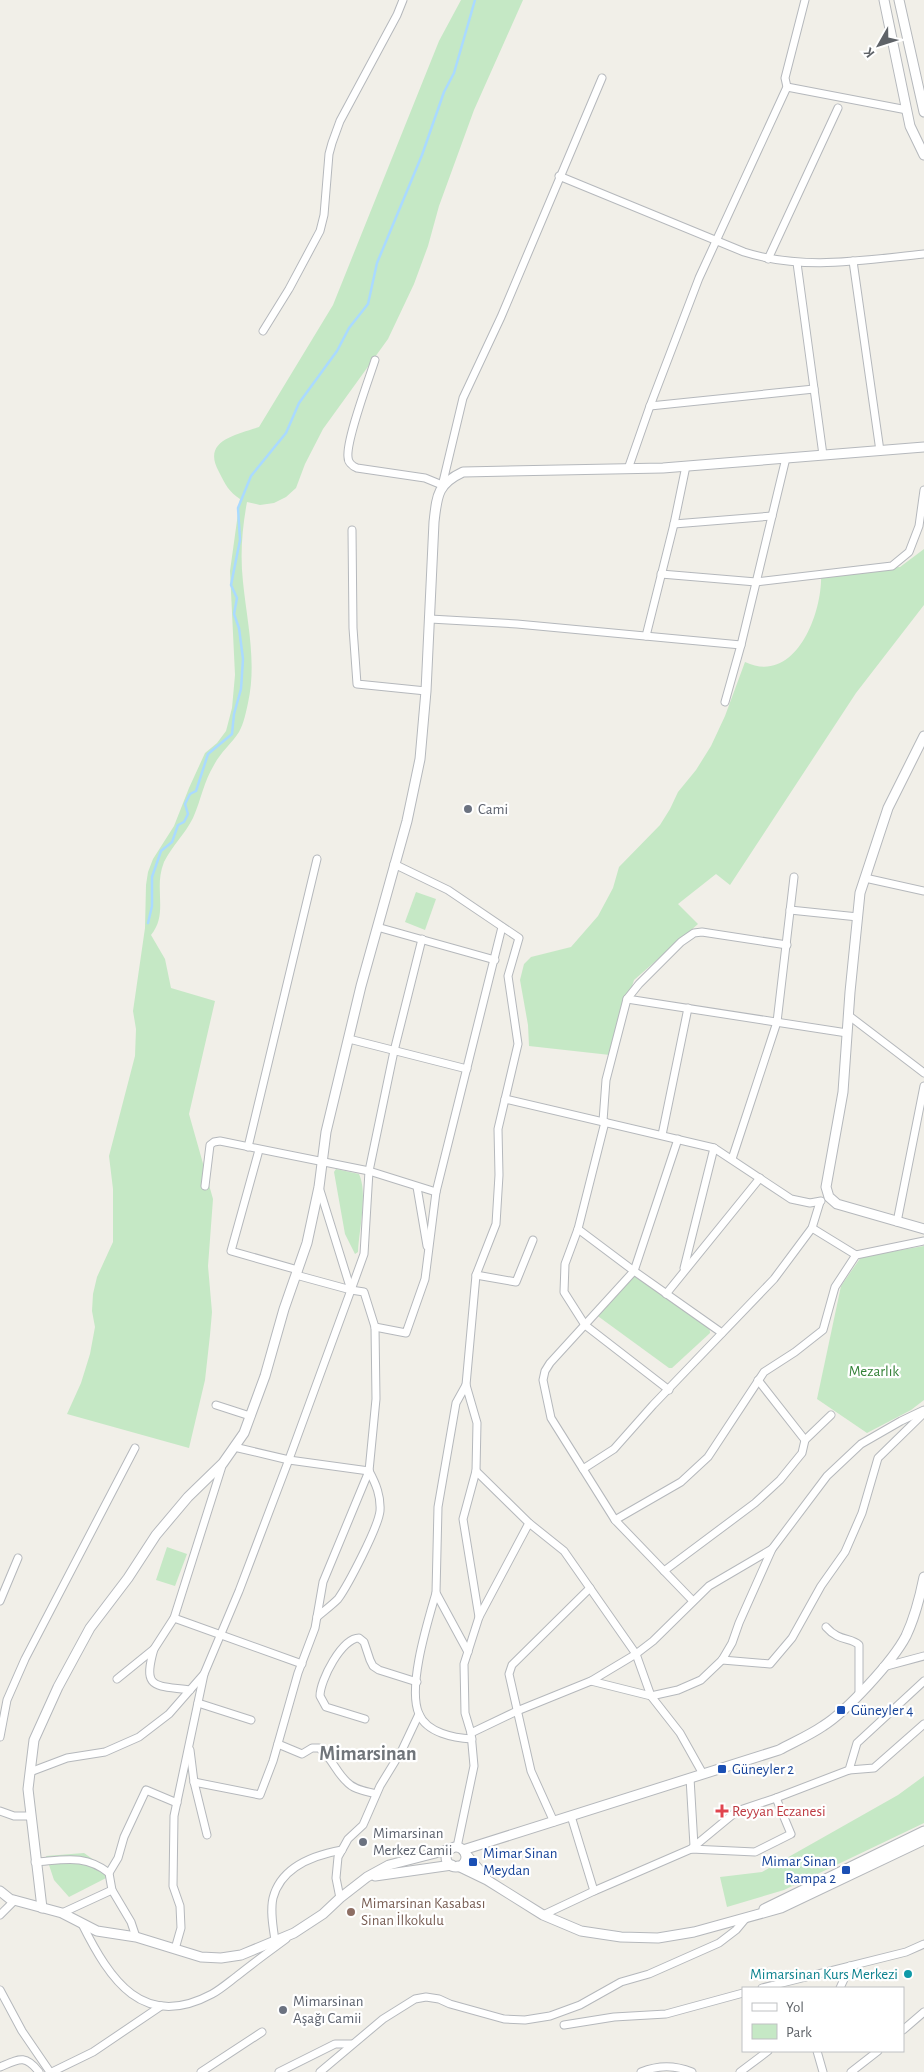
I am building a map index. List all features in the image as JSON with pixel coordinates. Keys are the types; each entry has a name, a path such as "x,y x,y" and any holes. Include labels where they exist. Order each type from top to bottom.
{"street":[{"path":"263,331 289,289 320,231 324,215 329,154 340,121 397,15 403,0"},
{"path":"628,468 650,406 715,241 787,87 784,78 805,0"},
{"path":"884,0 910,126 924,155"},
{"path":"899,0 924,112"},
{"path":"42,1908 35,1862 28,1789 34,1740 58,1687 90,1628 128,1578 156,1535 188,1497 223,1463 244,1433 265,1376 307,1243 319,1187 326,1132 377,926 407,821 420,759 426,691 437,497 442,485 463,398 501,317 602,78"},
{"path":"787,87 907,110"},
{"path":"768,259 838,108"},
{"path":"559,176 715,241 768,259 797,263 853,261 924,254"},
{"path":"853,261 880,451"},
{"path":"797,263 823,455"},
{"path":"375,360 352,432 347,456 349,462 357,468 425,478 442,485"},
{"path":"650,406 814,389"},
{"path":"442,485 463,472 686,466 924,447"},
{"path":"725,702 741,646 786,458"},
{"path":"646,636 674,524 686,466"},
{"path":"661,574 756,582 892,566 908,552 919,526 924,490"},
{"path":"674,524 772,516"},
{"path":"352,530 353,628 357,684 426,691"},
{"path":"430,619 517,624 741,646"},
{"path":"924,736 888,808 860,893 848,1015 843,1092 826,1187 829,1197 837,1204 924,1229"},
{"path":"248,1147 317,859"},
{"path":"394,864 448,890 519,938 508,976 518,1044 498,1129 499,1175 496,1224 476,1275 466,1386 477,1423 476,1471 463,1519 479,1617"},
{"path":"732,1159 777,1022 794,877"},
{"path":"865,878 924,891"},
{"path":"790,910 858,917"},
{"path":"377,926 495,960"},
{"path":"375,1327 406,1333 425,1279 436,1192 502,927"},
{"path":"669,1390 585,1325 564,1292 565,1264 578,1229 604,1122 606,1080 627,999 639,984 681,942 694,933 702,932 787,944"},
{"path":"175,1949 180,1928 180,1906 173,1886 172,1841 177,1803 204,1674 289,1460 364,1254 369,1171 394,1051 422,939"},
{"path":"627,999 847,1033"},
{"path":"662,1135 688,1008"},
{"path":"848,1015 924,1073"},
{"path":"349,1039 467,1069"},
{"path":"897,1222 924,1086"},
{"path":"505,1098 714,1148 791,1199 800,1202 820,1202 829,1197"},
{"path":"678,1139 634,1271 550,1363 545,1371 543,1380 551,1418 614,1520 693,1601"},
{"path":"205,1186 212,1143 220,1141 369,1171 436,1192"},
{"path":"683,1270 714,1148"},
{"path":"194,1782 260,1795 315,1628 323,1582 369,1471 376,1399 375,1327 364,1292 351,1290 231,1251 259,1150"},
{"path":"666,1294 683,1270 760,1178"},
{"path":"319,1187 351,1290"},
{"path":"417,1187 428,1254"},
{"path":"583,1469 614,1449 774,1279 812,1228 820,1202"},
{"path":"812,1228 856,1255 924,1241"},
{"path":"578,1229 722,1333"},
{"path":"476,1275 516,1282 533,1240"},
{"path":"614,1520 681,1482 708,1456 764,1372 824,1330 835,1287 856,1255"},
{"path":"758,1380 805,1440"},
{"path":"466,1386 456,1403 438,1507 436,1593 423,1641 415,1691 419,1714 429,1726 442,1734 457,1738 472,1736 517,1711 591,1681 636,1654 653,1641 709,1586 772,1549"},
{"path":"216,1405 250,1416"},
{"path":"591,1681 651,1696 678,1690 701,1680 722,1660 732,1643 772,1549 827,1476 861,1444 900,1421 924,1411"},
{"path":"722,1660 770,1664 792,1638 821,1586 845,1552 862,1513 878,1458 924,1411"},
{"path":"664,1571 755,1503 780,1480 802,1453 805,1440 831,1415"},
{"path":"234,1447 289,1460 369,1471"},
{"path":"0,1737 7,1700 24,1659 135,1448"},
{"path":"117,1679 154,1649 174,1618 223,1463"},
{"path":"317,1617 337,1599 359,1563 380,1513 380,1498 376,1484 369,1471"},
{"path":"476,1471 529,1523 564,1551 636,1654 651,1696 680,1733 703,1774"},
{"path":"367,1877 455,1866 466,1860 459,1850 474,1766 472,1736 465,1713 464,1664 479,1617 529,1523"},
{"path":"0,1601 18,1558"},
{"path":"82,1924 98,1954 132,1995 149,2004 184,2006 213,1993 294,1933 324,1914 340,1898 367,1877 389,1865 459,1850 554,1822 779,1750 824,1726 859,1695 883,1668 905,1637 918,1605 924,1577"},
{"path":"554,1822 531,1771 509,1674 512,1664 590,1588"},
{"path":"436,1593 468,1652"},
{"path":"174,1618 302,1664"},
{"path":"826,1628 841,1640 853,1641 859,1646 859,1695"},
{"path":"365,1719 326,1706 320,1696 333,1661 350,1640 356,1638 364,1642 370,1660 379,1670 417,1682"},
{"path":"154,1649 149,1675 151,1681 157,1685 190,1690"},
{"path":"883,1668 924,1656"},
{"path":"30,1772 66,1758 105,1752 139,1737 169,1714 204,1674"},
{"path":"849,1770 856,1743 924,1681"},
{"path":"198,1703 251,1720"},
{"path":"340,1898 336,1878 338,1857 348,1839 363,1825 376,1794 402,1750 419,1714"},
{"path":"543,1915 692,1848 737,1811 849,1770 874,1768 924,1724"},
{"path":"189,1744 194,1782 206,1835"},
{"path":"278,1744 302,1754 312,1748 319,1748 332,1760 347,1783 356,1789 376,1794"},
{"path":"690,1778 692,1848"},
{"path":"109,1873 118,1858 124,1837 146,1790 177,1803"},
{"path":"692,1848 755,1852 791,1834 776,1798"},
{"path":"0,1811 14,1816 30,1816"},
{"path":"571,1816 594,1891"},
{"path":"320,2072 394,2011 410,2001 420,1998 439,1999 504,2020 532,2020 562,2013 580,2006 621,1982 649,1974 719,1943 736,1930 746,1918 924,1831"},
{"path":"459,1850 446,1857 455,1866 487,1880 543,1915 581,1931 621,1937 658,1938 694,1932 781,1908 924,1840"},
{"path":"275,1940 272,1900 283,1879 306,1860 342,1850"},
{"path":"459,1850 487,1880"},
{"path":"35,1862 85,1860 98,1864 109,1873 112,1890 131,1922 136,1937"},
{"path":"62,1913 112,1890"},
{"path":"0,1891 10,1899 62,1913 97,1931 136,1937 201,1957 221,1958 241,1955 294,1933"},
{"path":"0,1915 15,1900"},
{"path":"766,1987 906,1952 924,1944"},
{"path":"840,1987 850,1966"},
{"path":"0,1990 22,2031 51,2072 93,2052 161,2006"},
{"path":"564,2025 614,2017 666,2014 742,1993"},
{"path":"904,2029 924,2012"},
{"path":"201,2072 262,2032"},
{"path":"279,2072 336,2044 352,2044"},
{"path":"740,2072 767,2052"},
{"path":"817,2052 823,2072"},
{"path":"851,2072 877,2052"},
{"path":"0,2067 25,2059 34,2065 39,2072"},
{"path":"641,2072 656,2067 668,2066 692,2072"}],"green space":[{"path":"461,0 523,0 474,110 439,206 428,246 414,284 388,339 323,429 305,464 296,488 286,497 274,503 260,505 247,502 243,532 242,572 252,672 251,688 244,721 239,732 219,756 205,784 193,818 167,856 161,872 159,918 151,935 165,959 171,988 215,1001 189,1114 213,1199 208,1266 212,1312 210,1335 205,1380 189,1448 67,1414 81,1383 90,1354 95,1327 92,1311 93,1294 97,1277 113,1242 113,1189 109,1156 135,1056 136,1029 133,1011 145,928 148,872 153,859 174,826 205,753 217,743 226,731 232,708 235,675 230,571 240,499 230,491 223,480 215,461 215,453 218,446 224,440 259,427 333,305 439,41"},
{"path":"924,549 924,605 856,693 730,885 716,874 678,904 698,924 634,980 610,1055 529,1046 528,1025 520,980 524,964 531,957 571,947 598,916 613,888 619,867 660,825 678,792 696,770 711,746 725,716 745,662 763,667 778,664 792,655 811,625 817,608 821,574 900,567"},
{"path":"416,892 436,899 425,930 405,922"},
{"path":"336,1169 359,1174 362,1182 362,1212 358,1252 355,1254 345,1234 334,1172"},
{"name":"Mezarlık","path":"924,1246 924,1400 911,1410 867,1433 817,1399 841,1286 861,1257"},
{"path":"635,1273 643,1273 709,1322 710,1333 672,1368 669,1368 595,1314"},
{"path":"167,1547 187,1554 175,1586 156,1580"},
{"path":"924,1776 924,1823 784,1890 727,1907 720,1877 762,1872 898,1795"},
{"path":"84,1853 104,1867 110,1876 69,1897 54,1880 46,1856"}],"waterway":[{"path":"148,923 152,906 152,877 161,851 172,842 178,825 184,822 188,814 185,804 190,794 196,791 208,754 232,734 234,714 241,689 243,659 239,628 234,614 237,598 231,585 240,540 238,508 251,476 286,433 299,403 337,351 349,328 368,304 377,263 422,155 444,92 454,73 475,0"}],"place":[{"name":"Cami","path":"468,809"},
{"name":"Güneyler 4","path":"841,1710"},
{"name":"Güneyler 2","path":"722,1769"},
{"name":"Reyyan Eczanesi","path":"722,1811"},
{"name":"Mimarsinan Merkez Camii","path":"363,1842"},
{"name":"Mimar Sinan Meydan","path":"473,1862"},
{"name":"Mimar Sinan Rampa 2","path":"846,1870"},
{"name":"Mimarsinan Kasabası Sinan İlkokulu","path":"351,1912"},
{"name":"Mimarsinan Kurs Merkezi","path":"908,1974"},
{"name":"Mimarsinan Aşağı Camii","path":"283,2010"}],"district":[{"name":"Mimarsinan","path":"368,1753"}]}
